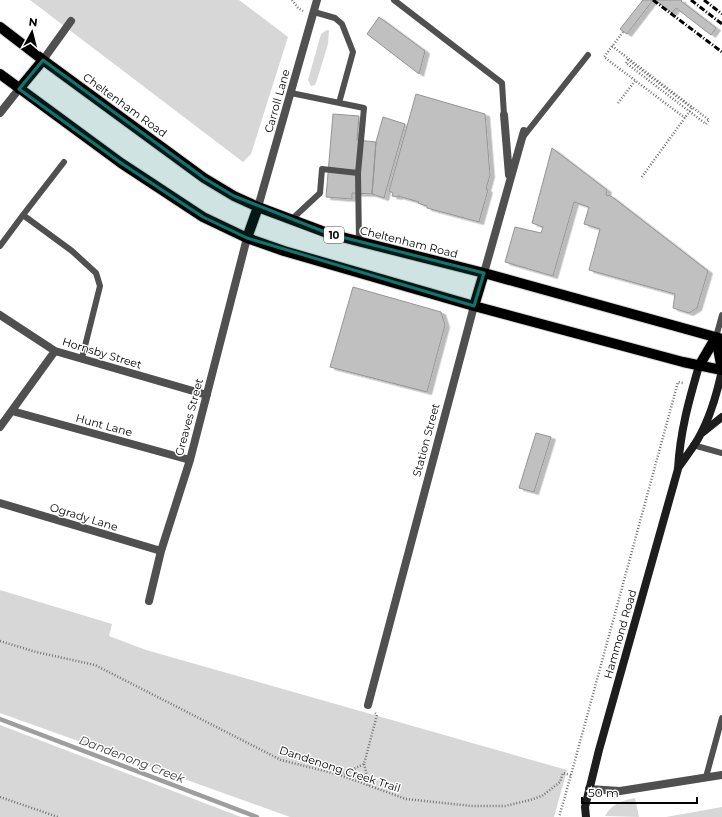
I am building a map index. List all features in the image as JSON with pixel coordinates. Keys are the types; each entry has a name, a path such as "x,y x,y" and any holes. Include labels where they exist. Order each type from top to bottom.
{"main road":[{"name":"Cheltenham Road","path":"0,27 204,178 234,196 258,207 330,234 484,273 719,338"},
{"path":"19,89 43,60"},
{"path":"0,74 121,163 203,217 247,238 284,251 474,306 699,366 722,370 719,338"},
{"path":"247,238 258,207"},
{"name":"Station Street","path":"474,306 484,273"},
{"path":"699,366 719,338"},
{"name":"Hammond Road","path":"580,817 585,807 678,469 681,435 699,366"},
{"name":"Hammond Road","path":"678,469 700,435 712,406 722,370"},
{"path":"700,435 722,417"},
{"name":"Hammond Road","path":"585,807 586,817"}],"street":[{"name":"Carroll Lane","path":"258,207 316,1"},
{"path":"43,60 71,21"},
{"path":"0,113 19,89"},
{"name":"Station Street","path":"504,114 509,182"},
{"name":"Station Street","path":"484,273 522,135"},
{"name":"Greaves Street","path":"150,601 162,551 190,460 247,238"},
{"name":"Station Street","path":"368,705 474,306"},
{"name":"Hornsby Street","path":"0,314 55,350 207,395"},
{"path":"0,427 55,350"},
{"name":"Hunt Lane","path":"12,410 190,460"},
{"name":"Ogrady Lane","path":"0,503 162,551"},
{"path":"589,789 616,792 722,775"}],"lane":[{"path":"394,0 502,83 504,114"},
{"path":"314,12 335,18 342,24 353,52 339,103"},
{"path":"522,135 588,55"},
{"path":"291,93 364,108 358,173 359,242"},
{"path":"0,246 64,162"},
{"path":"291,220 320,193 322,169 358,173"},
{"path":"23,215 72,251 96,273 100,286 82,358"},
{"path":"719,338 722,315"},
{"path":"693,445 722,453"},
{"path":"706,777 722,718"}],"path":[{"path":"623,32 604,57 685,118"},
{"path":"612,46 709,120 706,124 626,63 628,60 692,108 685,118 641,178"},
{"path":"618,103 635,80"},
{"path":"559,817 678,382 694,385"},
{"name":"Dandenong Creek Trail","path":"0,642 36,652 95,665 281,760 340,775 406,799 494,807 517,803 542,796 560,782 563,773 571,774"},
{"path":"368,705 377,715 364,764 370,787"},
{"path":"340,775 364,764"},
{"path":"0,797 58,817"}],"highlighted area":[{"path":"43,60 204,178 234,196 330,234 484,273 474,306 247,238 203,217 121,163 19,89"}],"shaded area":[{"path":"30,0 239,0 288,37 251,154 243,162"},
{"path":"329,30 328,44 315,85 311,86 308,80 321,34"},
{"path":"0,590 112,624 109,636 146,650 567,770 554,817 290,817 0,713"},
{"path":"0,725 241,817 0,817"},
{"path":"635,798 639,817 605,816 614,805"},
{"path":"722,807 722,817 666,817"}],"building":[{"path":"643,0 653,0 627,34 620,29"},
{"path":"655,0 682,0 681,1 716,28 711,35 676,8 672,13"},
{"path":"379,17 425,51 419,74 367,34"},
{"path":"416,94 485,114 490,175 486,189 488,190 479,222 427,208 427,206 418,203 419,202 398,196 392,196 393,193 389,191"},
{"path":"333,114 359,116 357,140 376,142 372,194 352,193 352,199 326,197"},
{"path":"383,117 405,124 384,198 372,194 376,142"},
{"path":"552,148 607,190 606,195 611,196 708,271 697,308 689,313 673,308 675,294 589,270 600,229 584,224 589,207 574,202 553,276 505,262 515,227 541,233 543,227 532,223"},
{"path":"353,287 441,312 445,325 427,392 330,367"},
{"path":"536,433 551,437 534,492 519,488"}],"waterway":[{"name":"Dandenong Creek","path":"0,719 257,817"}],"railway":[{"path":"653,0 722,52"},
{"path":"691,0 722,24"},
{"path":"704,0 722,14"}]}
